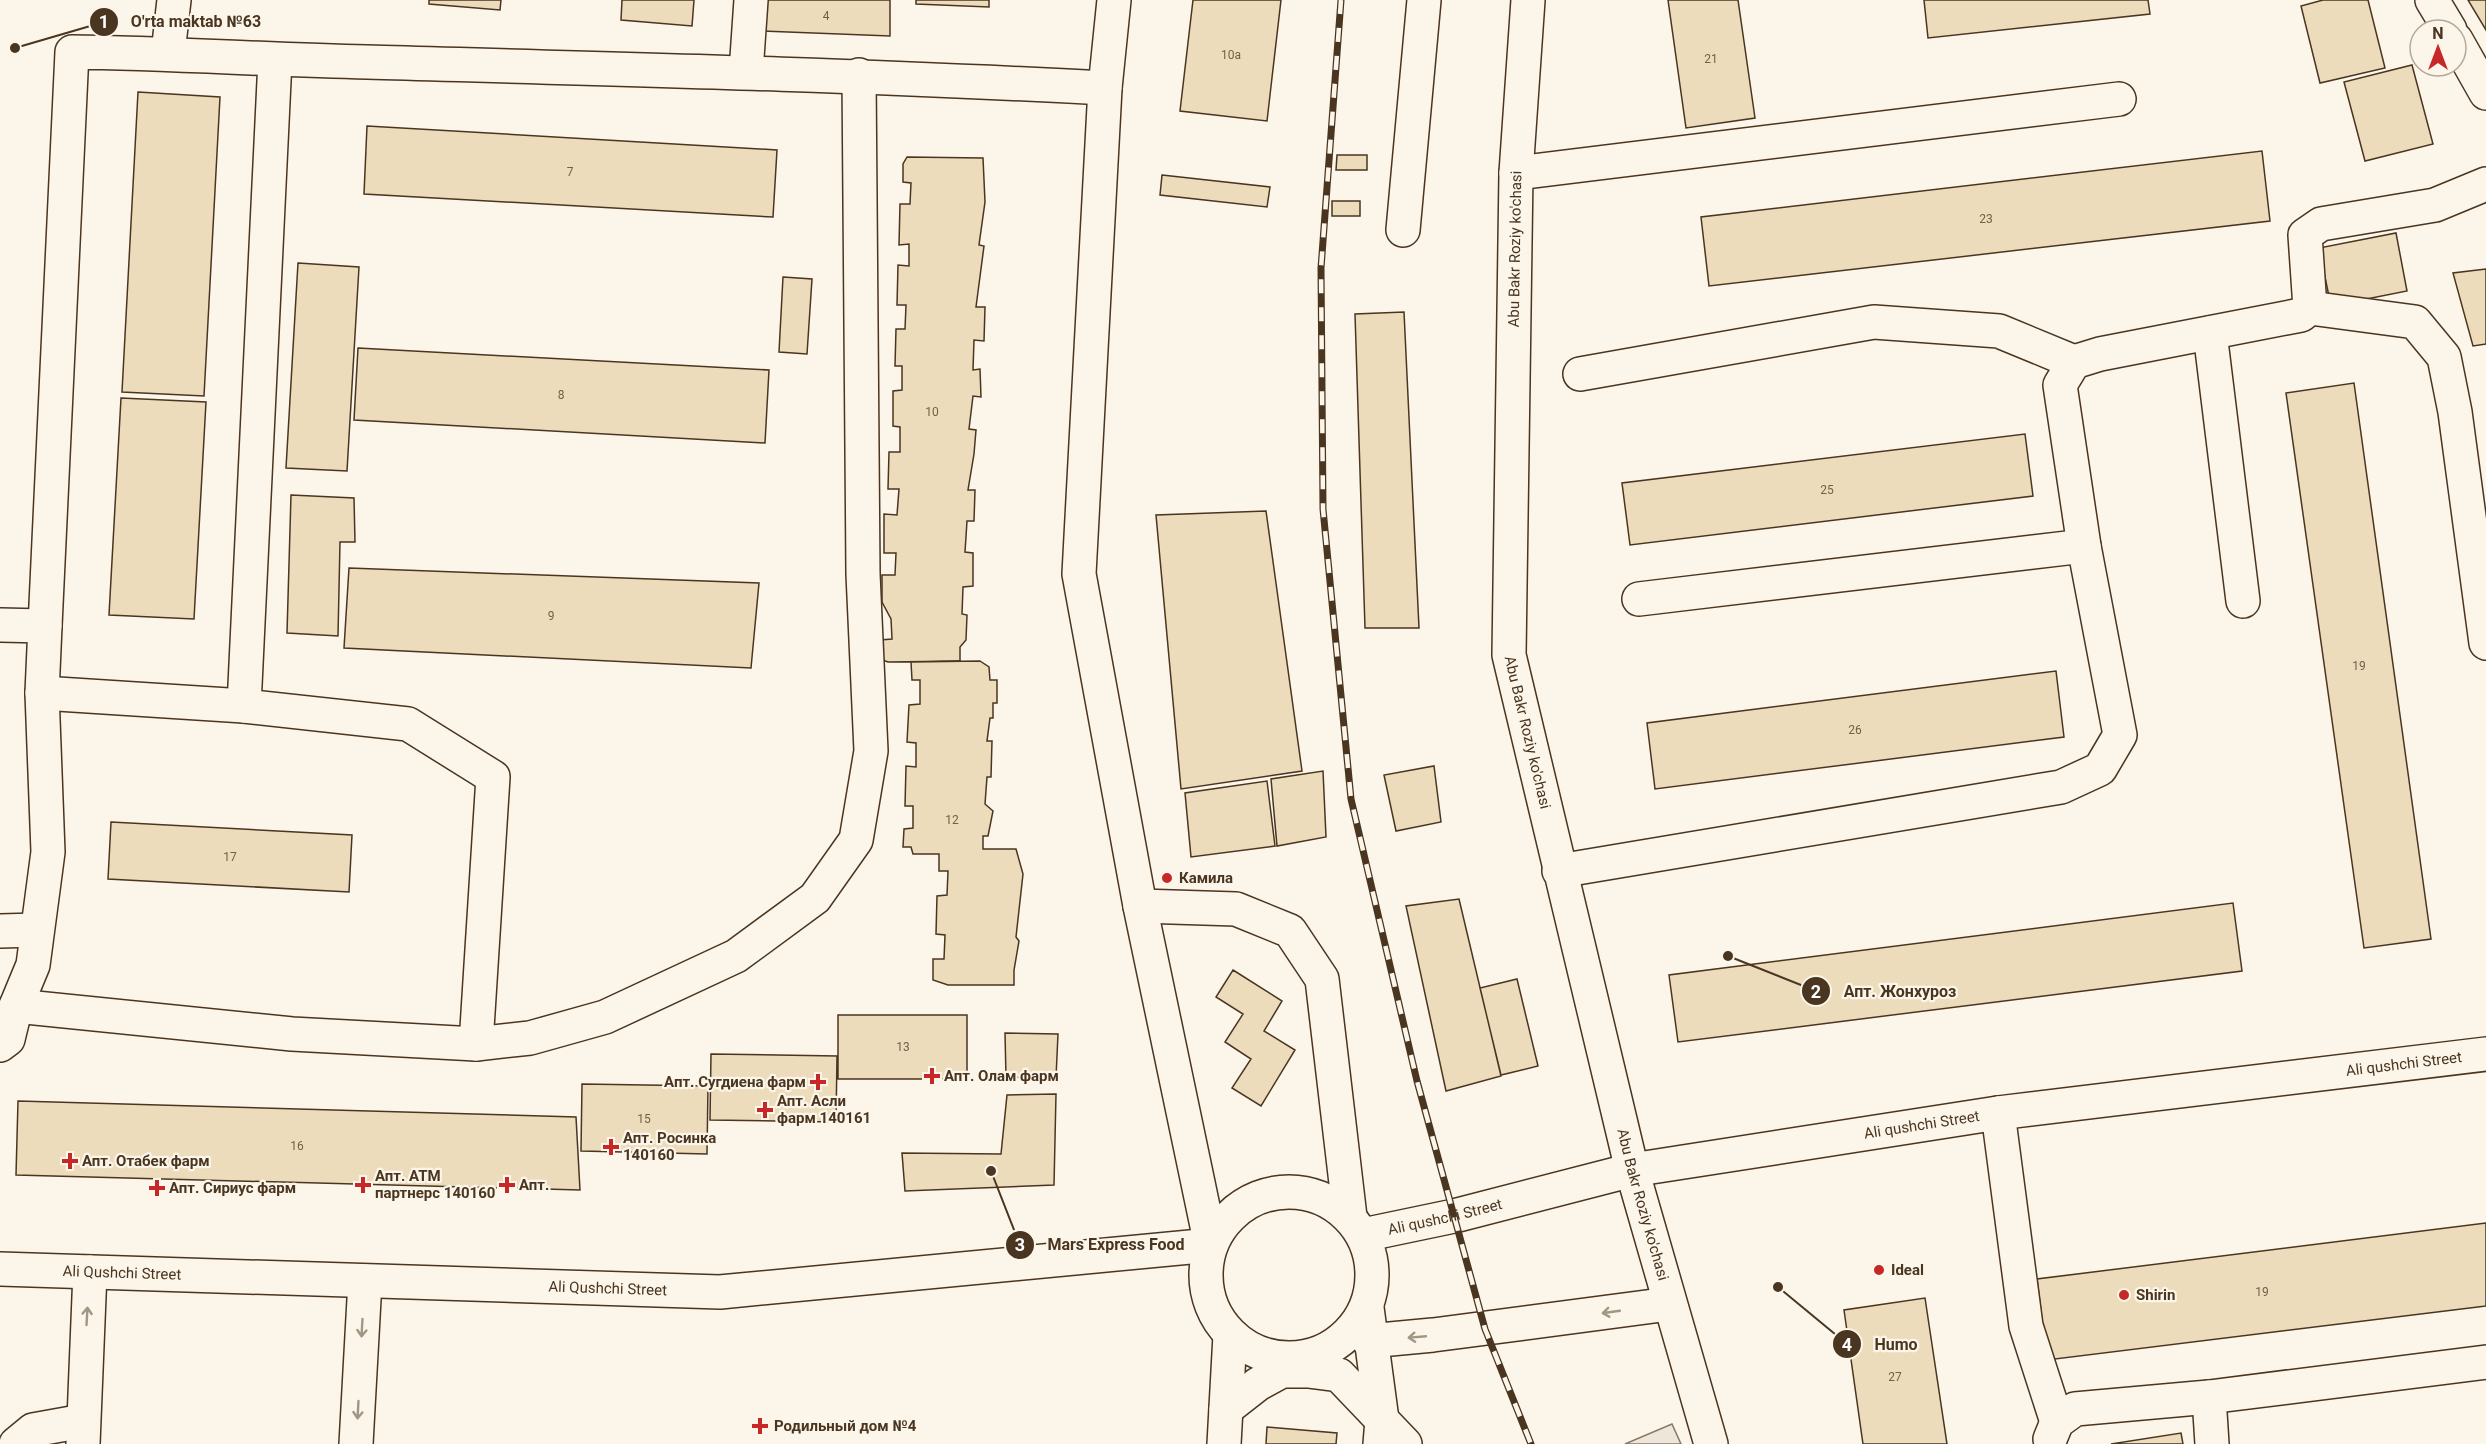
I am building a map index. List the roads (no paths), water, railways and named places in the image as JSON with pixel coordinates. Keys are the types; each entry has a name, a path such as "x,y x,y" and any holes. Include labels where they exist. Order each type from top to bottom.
{"street":[{"path":"168,52 174,0"},
{"path":"746,72 752,0"},
{"path":"1114,0 1105,88 1079,574 1140,906 1211,1245"},
{"path":"1403,230 1424,0"},
{"name":"Abu Bakr Roziy ko'chasi","path":"1528,0 1516,173 1509,655 1632,1170 1711,1444"},
{"path":"2432,0 2443,18"},
{"path":"0,1045 8,1039 16,1006 33,964 48,852 42,693 72,52 168,52 275,60 858,75 1105,88"},
{"path":"244,706 275,60"},
{"path":"2468,61 2486,93"},
{"path":"16,1006 292,1034 476,1044 530,1038 605,1017 736,956 815,898 856,840 871,751 863,574 858,75"},
{"path":"1516,173 2118,99"},
{"path":"2310,308 2305,235 2321,224 2435,206 2486,184"},
{"path":"1580,374 1874,322 1999,331 2074,362 2100,354 2301,315 2310,308 2415,322 2444,357 2455,412 2486,644"},
{"path":"2210,333 2243,601"},
{"path":"1559,871 2061,787 2100,769 2120,735 2084,546 2060,384 2074,362"},
{"path":"1639,599 2084,546"},
{"path":"0,625 45,626"},
{"path":"42,693 244,706 408,724 493,777 476,1044"},
{"path":"1140,906 1236,909 1290,931 1322,979 1357,1226 1372,1259 1373,1284 1367,1308 1381,1432"},
{"path":"0,931 37,930"},
{"name":"Ali qushchi Street","path":"1357,1226 1455,1216 1632,1170 1998,1113 2486,1054"},
{"path":"1998,1113 2026,1326 2054,1433"},
{"path":"1357,1226 1328,1201 1301,1192 1273,1193 1247,1203 1226,1220 1211,1245 1206,1268 1207,1292 1215,1315 1230,1335 1252,1350 1278,1358 1305,1357 1331,1348 1352,1331 1367,1308"},
{"name":"Ali Qushchi Street","path":"0,1269 720,1292 1211,1245"},
{"path":"16,1444 33,1430 83,1432 90,1272"},
{"path":"356,1444 365,1281"},
{"path":"1369,1341 1454,1333 1669,1304"},
{"path":"1224,1444 1230,1335"},
{"path":"2054,1433 2075,1409 2209,1397 2486,1362"},
{"path":"1226,1409 1258,1384 1282,1371 1308,1371 1339,1375 1381,1432 1405,1444"},
{"path":"2209,1397 2212,1444"}],"railway":[{"path":"1341,0 1321,268 1323,509 1351,799 1417,1081 1485,1329 1531,1444"}],"place":[{"name":"O'rta maktab №63","path":"15,48"},
{"name":"Камила","path":"1167,878"},
{"name":"Апт. Жонхуроз","path":"1728,956"},
{"name":"Апт. Олам фарм","path":"932,1076"},
{"name":"Апт. Сугдиена фарм","path":"818,1082"},
{"name":"Апт. Асли фарм 140161","path":"765,1110"},
{"name":"Апт. Росинка 140160","path":"611,1147"},
{"name":"Апт. Отабек фарм","path":"70,1161"},
{"name":"Mars Express Food","path":"991,1171"},
{"name":"Апт. АТМ партнерс 140160","path":"363,1185"},
{"name":"Апт.","path":"507,1185"},
{"name":"Апт. Сириус фарм","path":"157,1188"},
{"name":"Ideal","path":"1879,1270"},
{"name":"Humo","path":"1778,1287"},
{"name":"Shirin","path":"2124,1295"},
{"name":"Родильный дом №4","path":"760,1426"}]}
